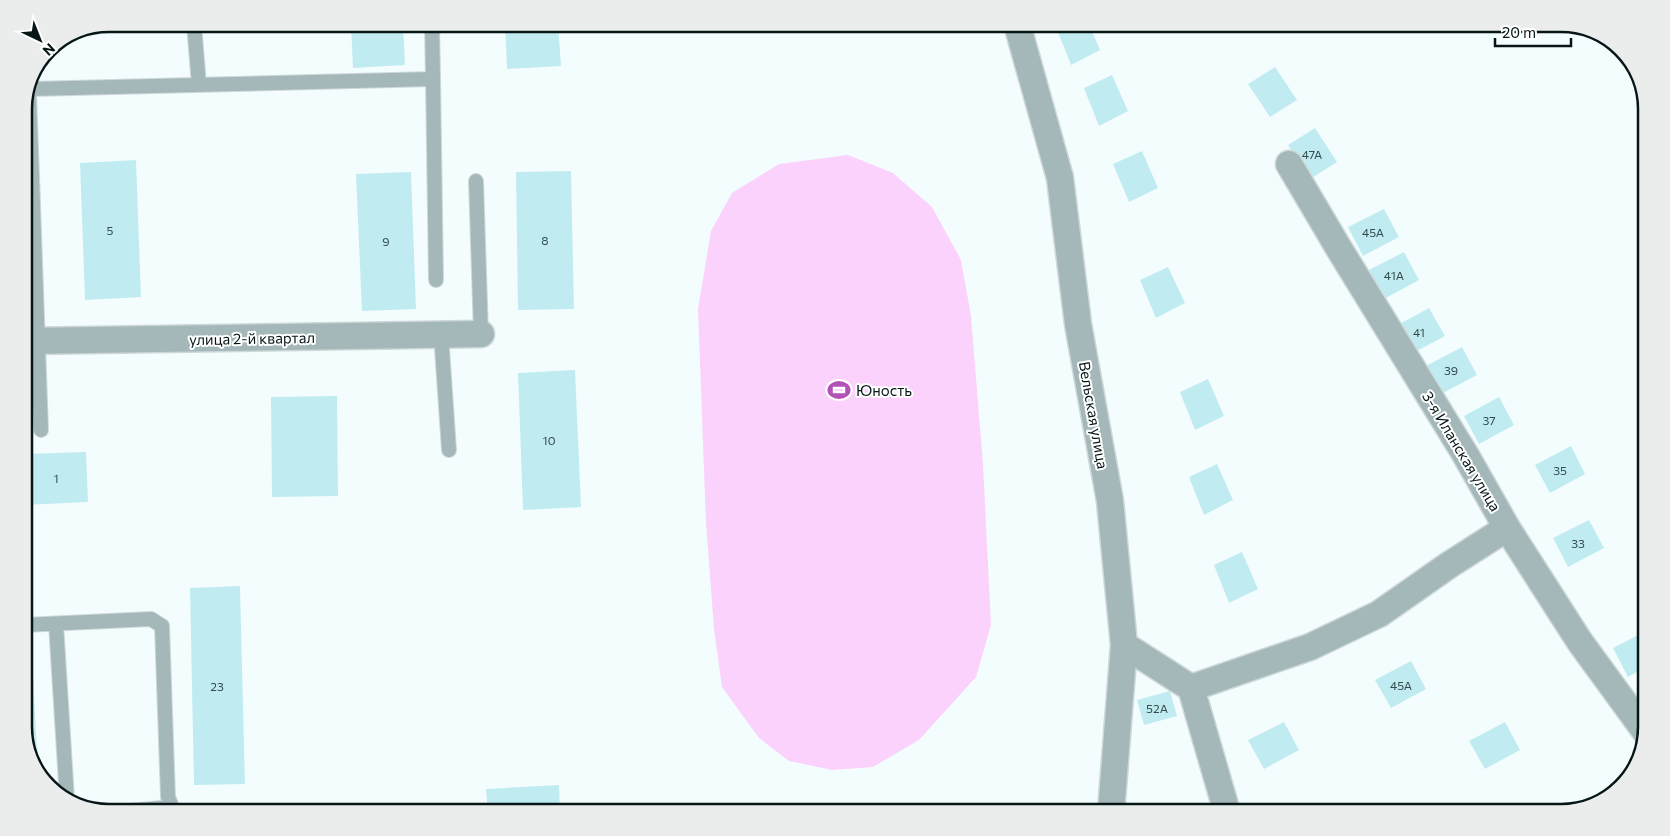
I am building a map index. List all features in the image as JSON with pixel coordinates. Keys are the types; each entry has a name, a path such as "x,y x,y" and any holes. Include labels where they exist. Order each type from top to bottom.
{"street":[{"name":"Вельская улица","path":"1020,33 1060,178 1078,324 1110,501 1124,645 1112,804"},
{"name":"3-я Иланская улица","path":"1289,164 1465,454 1507,528 1580,642 1638,722"},
{"name":"улица 2-й квартал","path":"33,341 481,334"},
{"path":"1191,688 1310,647 1379,614 1449,565 1507,528"},
{"path":"1124,645 1191,688 1225,804"}],"lane":[{"path":"195,33 199,85"},
{"path":"432,33 436,280"},
{"path":"35,89 433,79"},
{"path":"476,181 481,334"},
{"path":"441,334 449,450"},
{"path":"33,365 41,430"},
{"path":"33,625 151,619 162,626 168,797 171,804"},
{"path":"56,624 65,790"}],"shaded area":[{"name":"Юность","path":"848,155 893,173 932,207 961,260 971,316 983,464 991,625 976,677 919,740 873,767 832,770 789,761 759,738 722,687 714,629 706,523 698,309 711,231 732,193 779,164"}],"building":[{"path":"351,33 403,33 405,65 353,68"},
{"path":"505,33 559,33 561,66 507,69"},
{"path":"1058,33 1093,33 1100,50 1071,65"},
{"path":"1275,67 1297,100 1270,117 1248,84"},
{"path":"1112,75 1128,111 1099,126 1084,88"},
{"path":"1315,128 1337,162 1310,179 1288,145"},
{"path":"1142,151 1158,188 1129,202 1113,164"},
{"path":"136,160 141,297 85,300 80,163"},
{"path":"571,171 574,309 518,310 516,172"},
{"path":"411,172 416,309 362,311 356,174"},
{"path":"1384,209 1399,237 1363,256 1348,227"},
{"path":"1404,252 1419,280 1384,299 1369,270"},
{"path":"1168,267 1185,303 1156,318 1140,280"},
{"path":"1429,308 1445,336 1409,355 1394,327"},
{"path":"1462,347 1477,375 1441,394 1426,366"},
{"path":"575,370 581,507 523,510 518,373"},
{"path":"1208,379 1224,416 1195,430 1180,392"},
{"path":"337,396 338,496 272,497 271,397"},
{"path":"1499,397 1514,425 1479,444 1464,416"},
{"path":"1571,446 1585,474 1550,493 1535,465"},
{"path":"86,452 88,502 33,505 33,454"},
{"path":"1217,464 1233,500 1204,515 1189,477"},
{"path":"1589,520 1604,548 1568,567 1553,538"},
{"path":"1242,552 1258,589 1229,603 1214,565"},
{"path":"240,586 245,784 194,785 190,588"},
{"path":"1638,635 1638,671 1628,677 1613,648"},
{"path":"1411,661 1426,689 1391,708 1375,680"},
{"path":"33,674 37,751 33,731"},
{"path":"1170,691 1177,716 1144,725 1137,700"},
{"path":"1284,722 1299,750 1264,769 1248,740"},
{"path":"1505,722 1520,750 1485,769 1469,741"},
{"path":"559,785 560,804 487,804 486,789"}],"place":[{"name":"Юность","path":"839,390"}]}
